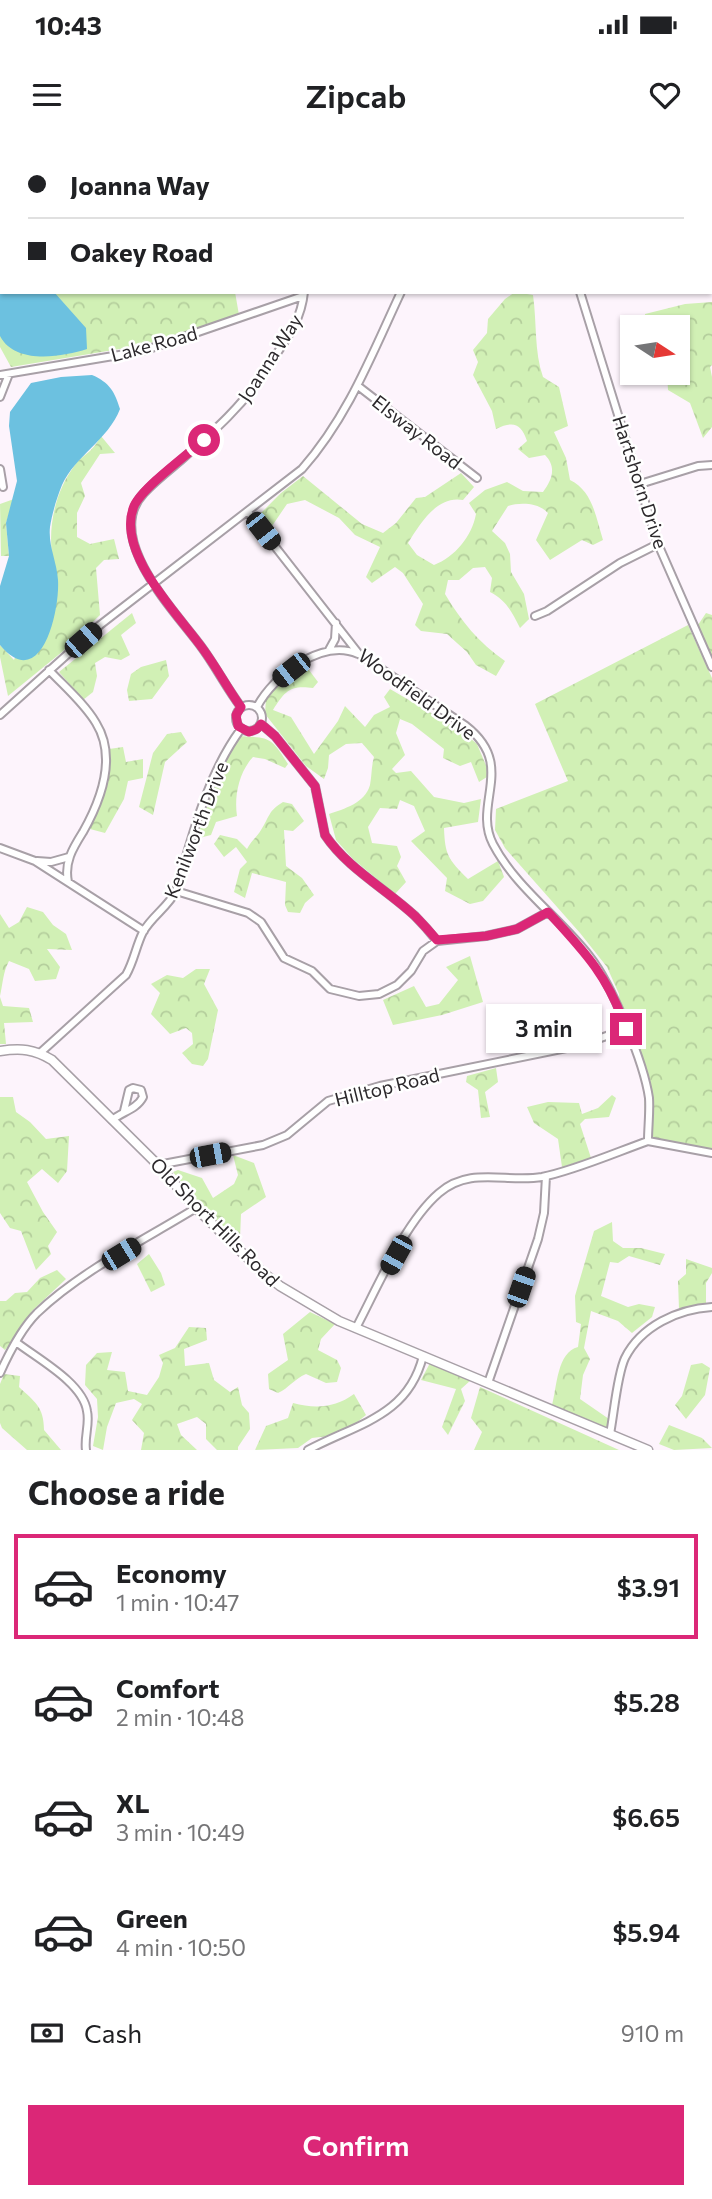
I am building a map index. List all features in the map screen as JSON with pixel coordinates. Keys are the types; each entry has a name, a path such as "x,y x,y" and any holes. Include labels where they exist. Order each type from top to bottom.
{"main road":[{"path":"0,1051 26,1048 40,1052"},
{"name":"Old Short Hills Road","path":"40,1052 52,1060 158,1165 196,1208 280,1286 321,1312 356,1328 648,1450"}],"street":[{"name":"Lake Road","path":"4,374 143,351 304,294"},
{"name":"Joanna Way","path":"241,707 213,663 153,583 136,550 131,519 134,507 145,492 215,431 253,391 301,315 304,294"},
{"path":"0,715 153,583 302,469 346,410 400,294"},
{"name":"Hartshorn Drive","path":"581,294 658,544 712,667"},
{"path":"0,365 4,374 0,397"},
{"name":"Elsway Road","path":"358,386 477,478"},
{"path":"640,484 698,466 712,466"},
{"path":"0,469 3,487"},
{"name":"Woodfield Drive","path":"248,512 361,656 477,735 493,769 488,823 491,840 524,887 590,957 605,980 646,1081 649,1100 648,1141"},
{"path":"535,616 547,611 620,563 658,544"},
{"path":"329,650 335,639 336,623"},
{"path":"257,708 268,691 291,670 329,650 342,650 361,656"},
{"path":"49,670 99,726 106,754 98,804 69,857 66,869 68,882"},
{"path":"249,705 257,708 262,714 261,724 252,731 241,729 236,718 241,707 249,705"},
{"path":"261,724 275,736 315,786 325,835 329,841 437,940"},
{"name":"Kenilworth Drive","path":"40,1052 126,975 144,931 176,891 205,799 228,749 241,729"},
{"path":"0,848 35,861 144,931"},
{"path":"35,861 51,862 69,857"},
{"path":"176,891 248,913 261,922 284,958 305,966 330,989 345,995 365,996 391,989 407,977 423,951 437,940 486,936 517,929 548,912"},
{"name":"Hilltop Road","path":"158,1165 262,1145 288,1135 328,1101 380,1086 581,1045 626,1029"},
{"path":"112,1120 124,1111"},
{"path":"356,1328 408,1233 439,1193 468,1177 546,1176 648,1141 712,1153"},
{"path":"488,1383 538,1239 544,1213 546,1176"},
{"path":"0,1373 16,1342 36,1314 108,1262 196,1208"},
{"path":"610,1434 624,1360 636,1343 652,1328 670,1317 690,1310 712,1307"},
{"path":"16,1342 72,1383 82,1397 88,1420 85,1432 86,1450"},
{"path":"308,1450 378,1417 394,1405 413,1382 423,1356"}],"green space":[{"path":"0,294 235,294 239,315 144,345 11,367 0,347"},
{"path":"512,294 533,295 540,367 543,377 559,387 568,426 554,432 566,458 570,480 589,498 603,540 593,545 582,540 550,560 536,540 548,513 530,504 508,506 492,531 505,543 510,554 511,572 524,594 529,619 520,628 504,603 490,592 492,578 485,567 473,568 459,580 448,580 445,594 457,613 479,639 505,661 496,676 476,665 467,652 447,634 421,631 415,625 423,604 403,573 395,567 372,583 366,577 380,547 355,535 339,518 305,500 287,504 272,526 261,513 303,476 362,524 383,533 396,523 416,498 425,497 461,473 474,487 463,500 437,506 408,543 417,555 434,565 449,557 466,538 476,514 469,503 485,490 507,482 523,491 543,492 552,474 549,460 545,455 529,458 518,449 527,441 522,430 516,425 496,429 492,411 473,375 478,362 473,350 487,333 488,319"},
{"path":"712,302 712,427 703,438 690,403 668,390 668,385 690,385 690,315 645,315 685,304"},
{"path":"101,436 115,453 100,454 81,483 85,496 77,513 77,537 90,544 114,539 119,559 104,560 96,568 100,615 62,652 8,696 0,645 14,660 53,560 52,523 62,486 78,461"},
{"path":"14,499 6,523 9,556 1,556 0,504"},
{"path":"132,613 136,623 121,635 130,655 121,660 105,657 95,663 97,676 93,692 83,700 59,672"},
{"path":"706,613 712,615 712,661 698,625"},
{"path":"688,625 712,678 712,1154 645,1138 644,1090 620,1010 619,994 607,967 505,848 495,830 496,809 568,781 535,704"},
{"path":"166,660 169,676 152,699 129,701 127,690 131,674 141,667"},
{"path":"306,666 318,682 313,688 289,691 273,710 291,717 314,754 338,721 345,706 365,727 374,715 390,707 384,697 390,689 462,731 477,744 490,775 479,782 471,762 460,766 443,758 444,749 412,724 400,719 396,733 405,755 392,769 396,773 411,771 434,797 464,803 481,799 478,822 444,828 449,856 468,879 498,861 504,877 483,901 470,904 445,891 447,878 411,841 425,831 414,806 400,800 397,809 380,808 368,827 372,843 397,846 401,857 397,866 406,882 395,894 353,859 336,840 329,814 364,796 370,785 374,757 362,743 346,744 329,755 324,779 306,766 265,714 266,698 286,677"},
{"path":"181,732 187,742 165,762 153,815 139,807 153,753 167,734"},
{"path":"236,736 268,740 288,764 285,768 253,757 244,770 239,785 237,816 216,822 211,835 195,839 213,790"},
{"path":"123,747 126,762 143,759 143,778 128,781 124,799 105,833 90,829 104,790 109,749"},
{"path":"283,802 292,804 304,821 293,831 284,830 286,866 302,878 314,895 305,903 300,913 288,912 285,905 286,882 252,873 245,898 234,892 240,869 247,862 236,847 224,857 214,844 220,835 237,839 247,849 272,811"},
{"path":"27,907 43,912 53,925 66,934 72,950 47,949 60,967 56,979 35,981 29,969 9,961 0,996 0,914 9,928 19,922"},
{"path":"470,956 483,1002 442,1015 393,1025 383,1000 414,986 426,1007 439,1004 458,980 446,967"},
{"path":"196,969 210,969 204,984 218,1010 208,1059 203,1066 192,1064 182,1053 193,1044 192,1033 186,1028 170,1034 151,1014 160,993 151,984 167,975 183,978"},
{"path":"0,997 3,1006 29,1008 33,1022 4,1023 6,1044 0,1044"},
{"path":"496,1068 498,1082 485,1092 490,1117 481,1118 478,1090 466,1082 467,1076"},
{"path":"612,1095 616,1098 609,1117 585,1119 580,1124 591,1158 562,1167 558,1139 534,1123 527,1107 548,1102 579,1103 582,1114 598,1108"},
{"path":"0,1097 13,1097 16,1112 46,1139 69,1136 67,1171 58,1183 42,1169 27,1182 57,1232 48,1246 51,1254 36,1270 21,1231 10,1228 0,1213"},
{"path":"233,1155 254,1163 266,1197 241,1214 240,1239 215,1222 173,1172 178,1170 202,1178 213,1198 234,1184 238,1175"},
{"path":"612,1222 613,1241 623,1248 641,1248 665,1254 660,1265 629,1256 618,1263 610,1262 601,1296 628,1307 639,1304 655,1307 652,1317 632,1333 618,1321 591,1311 584,1348 590,1359 583,1375 580,1399 609,1419 607,1430 552,1405 562,1363 571,1350 578,1347 581,1324 576,1322 575,1296 594,1231"},
{"path":"149,1254 165,1285 151,1292 137,1264"},
{"path":"686,1259 712,1268 712,1273 706,1283 706,1303 679,1309 678,1281 686,1274"},
{"path":"57,1270 66,1279 32,1311 5,1350 0,1346 0,1301 6,1301 15,1293 27,1292 40,1278"},
{"path":"310,1312 335,1324 321,1339 318,1350 337,1360 341,1368 337,1382 326,1383 306,1374 278,1393 269,1389 268,1374 288,1360 283,1334"},
{"path":"189,1327 206,1328 207,1340 184,1349 185,1366 209,1363 214,1380 230,1392 238,1387 242,1405 249,1413 250,1429 238,1450 217,1450 206,1439 206,1424 197,1417 177,1424 181,1435 197,1450 141,1450 144,1433 132,1420 142,1404 134,1399 116,1403 107,1427 103,1450 93,1446 98,1417 97,1399 85,1385 86,1365 97,1353 112,1352 107,1370 125,1372 128,1391 147,1395 159,1377 163,1363 159,1355 175,1348"},
{"path":"430,1363 471,1380 461,1389 465,1401 448,1435 442,1427 456,1389 421,1380"},
{"path":"702,1363 710,1368 705,1395 686,1419 675,1405 682,1396 691,1365"},
{"path":"4,1374 20,1376 19,1387 38,1406 44,1430 61,1450 27,1450 2,1428 0,1384"},
{"path":"480,1387 619,1450 474,1450 482,1432 471,1418"},
{"path":"354,1394 366,1415 351,1427 329,1436 312,1438 298,1448 255,1450 266,1426 288,1418 293,1403 325,1406"},
{"path":"669,1425 702,1438 712,1448 674,1450 659,1444"}],"water":[{"path":"0,294 56,294 86,328 87,349 52,356 28,355 7,345 0,336"},
{"path":"92,375 110,388 120,409 108,430 75,465 62,485 50,527 58,580 56,610 45,642 37,654 27,660 14,658 0,645 0,586 9,556 6,523 17,481 9,426 10,412 31,383"}],"route":[{"path":"204,440 138,500 131,519 132,533 136,550 153,583 210,658 241,707 236,715 238,726 249,732 261,724 275,736 315,786 325,835 329,841 437,940 486,936 517,929 548,912 590,957 605,980 626,1029"}]}
